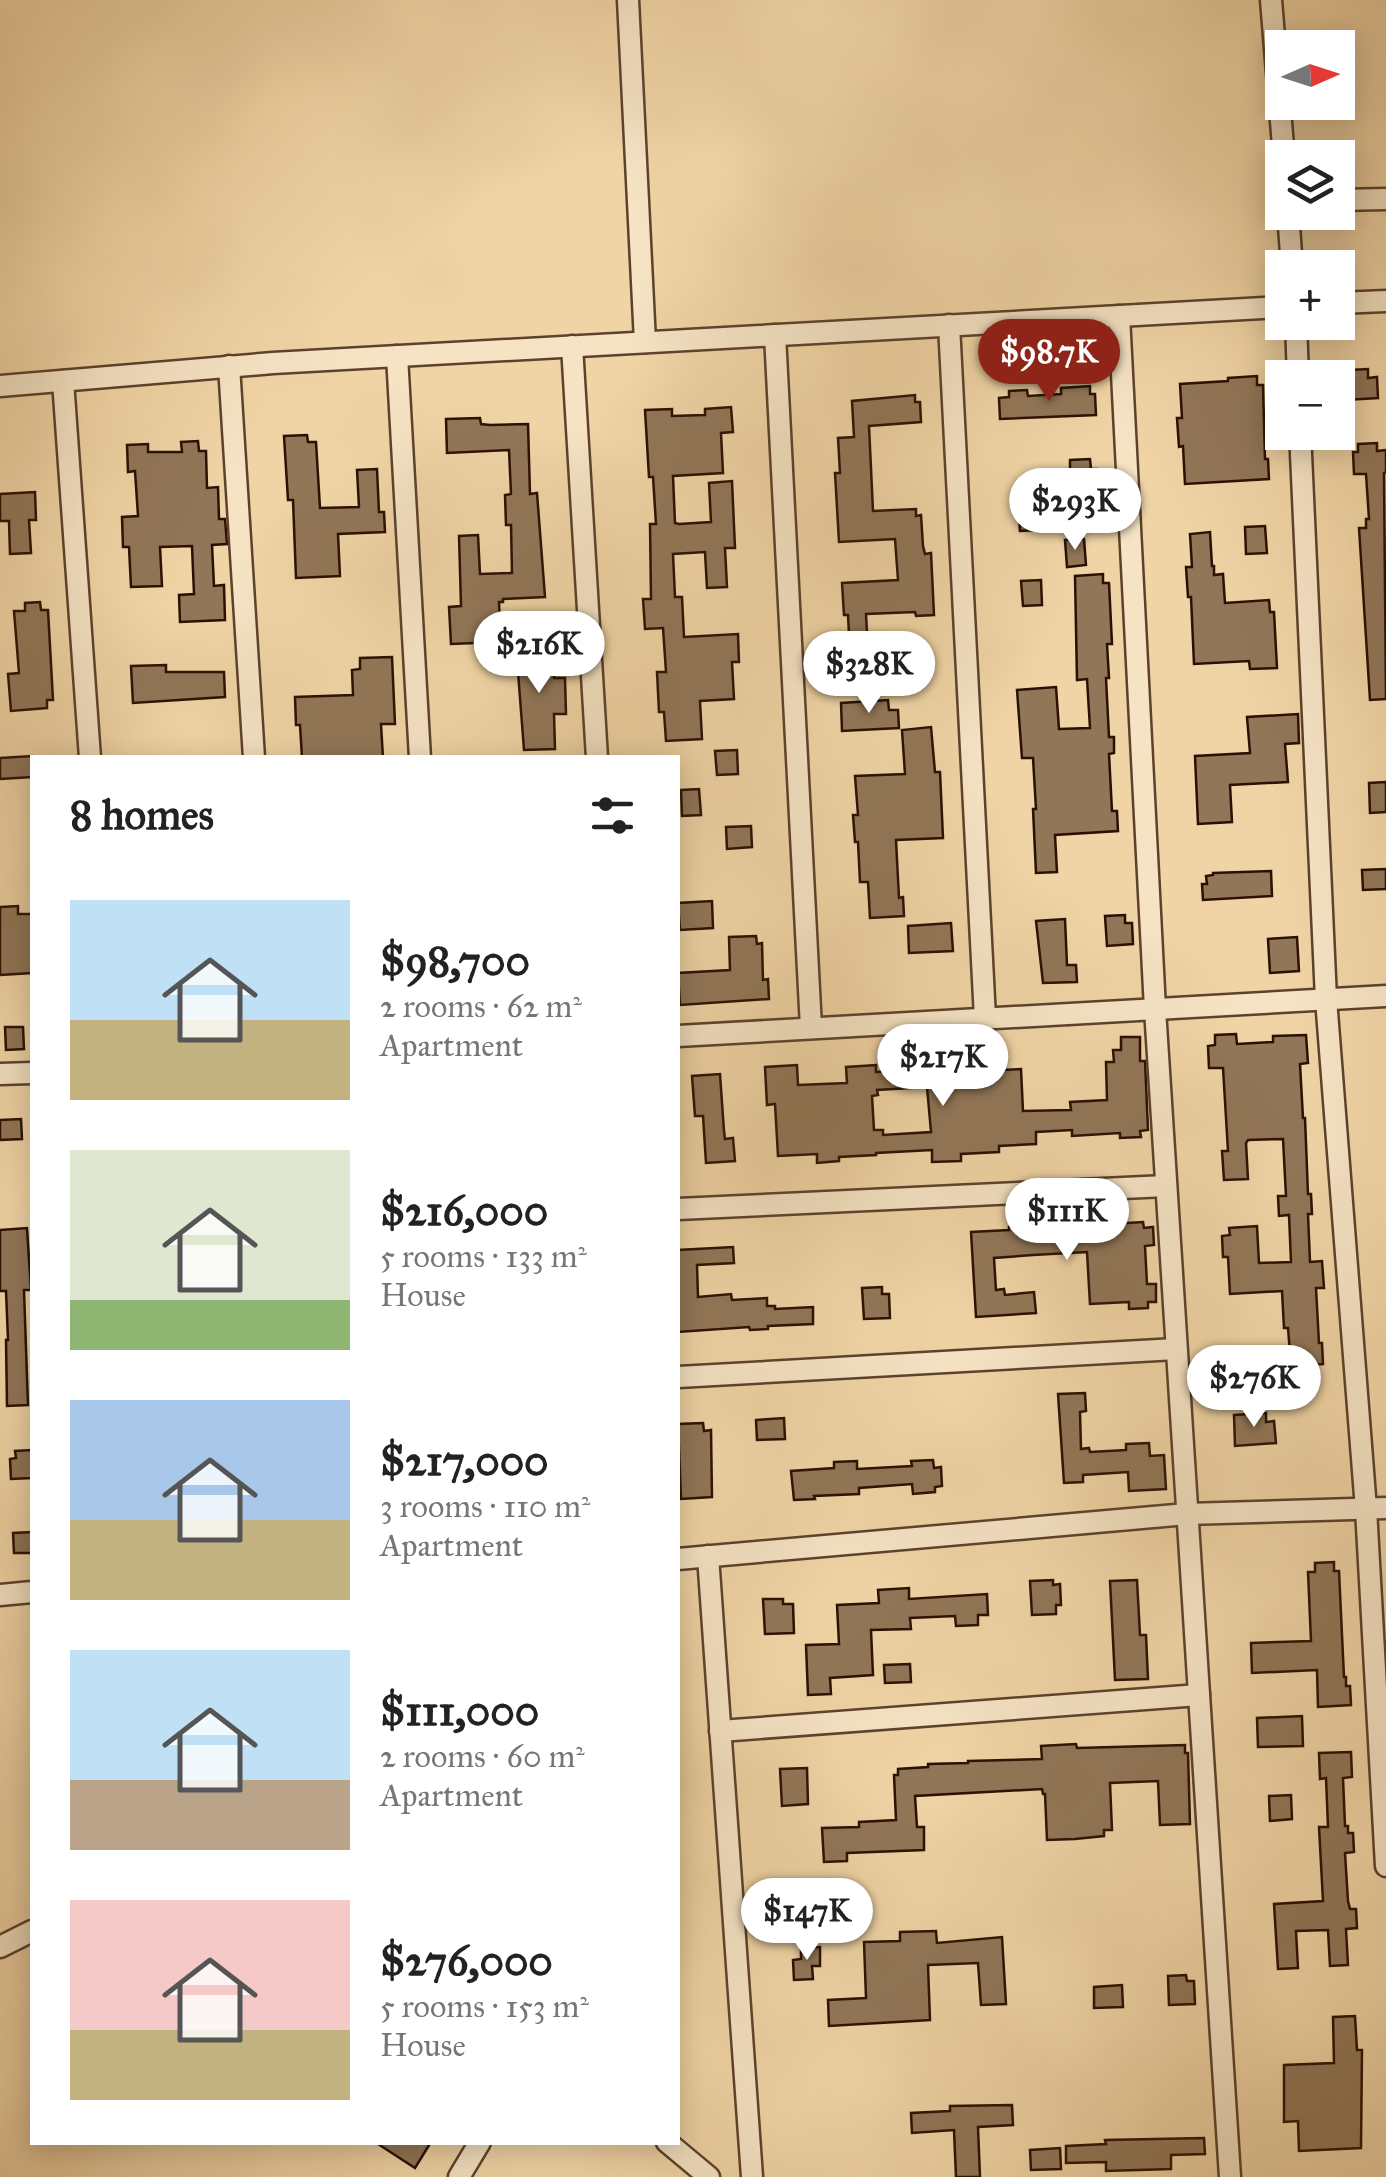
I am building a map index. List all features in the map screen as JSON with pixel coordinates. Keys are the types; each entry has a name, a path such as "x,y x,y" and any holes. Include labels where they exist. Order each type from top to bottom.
{"street":[{"path":"628,0 645,342"},
{"path":"1271,0 1283,140"},
{"path":"1355,200 1386,199"},
{"path":"1355,303 1386,301"},
{"path":"0,386 229,366 1265,307"},
{"path":"1118,316 1155,1009 1230,2177"},
{"path":"949,325 985,1018"},
{"path":"774,335 811,1028"},
{"path":"572,346 597,755"},
{"path":"397,356 420,755"},
{"path":"229,366 254,755"},
{"path":"63,381 90,755"},
{"path":"1301,450 1326,999 1376,1508 1386,1866"},
{"path":"680,1036 1386,996"},
{"path":"0,1074 30,1073"},
{"path":"680,1209 1166,1186"},
{"path":"680,1378 1176,1349"},
{"path":"680,1559 1187,1514 1376,1508"},
{"path":"708,1556 752,2177"},
{"path":"0,1595 30,1592"},
{"path":"720,1730 1199,1695"},
{"path":"0,1947 30,1931"},
{"path":"459,2177 478,2145"},
{"path":"671,2145 697,2173"}],"building":[{"path":"1368,369 1368,378 1377,377 1378,398 1355,399 1355,370"},
{"path":"1257,376 1257,385 1263,385 1269,479 1185,484 1177,418 1182,418 1180,384"},
{"path":"1090,386 1090,394 1095,394 1096,415 1000,419 999,398 1009,397 1009,391 1027,390 1028,396 1061,394 1061,388"},
{"path":"915,395 915,402 920,402 921,422 869,426 873,511 916,509 916,516 921,515 925,554 931,553 934,615 866,614 868,652 850,654 842,583 898,580 895,539 839,542 835,473 840,473 838,438 854,437 852,401"},
{"path":"731,407 733,432 721,433 723,473 673,476 675,523 679,524 711,522 709,483 732,481 735,548 725,548 727,587 707,588 705,552 673,554 675,597 682,597 684,637 738,634 739,662 732,662 734,699 700,701 702,739 666,741 664,712 659,712 657,672 666,672 663,628 645,629 643,599 651,599 650,524 656,524 645,410 672,409 672,416 705,415 705,409"},
{"path":"480,418 481,424 528,424 530,494 537,493 545,597 499,602 501,642 451,644 449,607 461,606 459,536 478,535 480,574 512,573 511,525 506,525 505,495 511,494 509,450 447,453 446,419"},
{"path":"307,435 308,442 316,442 320,508 359,507 357,470 377,469 379,512 384,512 385,532 338,534 340,576 296,578 293,500 288,500 284,436"},
{"path":"198,441 199,451 206,451 207,488 218,487 219,519 225,519 227,544 212,545 214,586 224,585 225,620 180,622 179,595 194,594 192,546 160,547 162,586 131,587 129,547 123,547 122,517 138,516 135,471 128,472 127,445 148,444 148,452 182,452 181,442"},
{"path":"1377,443 1377,451 1386,450 1386,699 1370,700 1359,528 1366,528 1369,519 1366,474 1354,474 1353,452 1358,452 1358,444"},
{"path":"1090,459 1091,469 1097,469 1098,490 1063,492 1062,471 1070,471 1070,460"},
{"path":"35,492 36,520 29,520 31,553 10,554 9,521 0,521 0,494"},
{"path":"1103,498 1104,525 1084,526 1083,499"},
{"path":"1038,504 1039,530 1020,531 1018,505"},
{"path":"1265,526 1267,553 1246,554 1245,527"},
{"path":"1210,532 1212,566 1214,575 1223,574 1225,603 1269,600 1270,612 1274,612 1277,668 1250,669 1249,661 1194,664 1186,567 1192,567 1190,534"},
{"path":"1084,539 1086,565 1067,567 1065,540"},
{"path":"1103,574 1103,583 1109,583 1112,644 1107,644 1106,678 1109,737 1114,737 1114,753 1109,754 1112,811 1117,811 1118,831 1055,835 1057,872 1036,873 1033,758 1022,758 1017,690 1056,687 1059,729 1090,728 1087,679 1077,680 1075,576"},
{"path":"1041,580 1042,605 1023,606 1021,581"},
{"path":"40,602 41,610 48,610 53,700 47,700 47,708 11,711 8,674 19,673 14,611 25,611 25,603"},
{"path":"545,644 545,653 553,652 554,678 565,678 566,714 554,714 555,749 524,750 516,646"},
{"path":"392,657 395,724 381,724 383,755 302,755 295,697 353,695 352,670 360,669 360,658"},
{"path":"166,665 166,672 224,672 225,697 133,703 131,666"},
{"path":"888,700 889,710 898,710 899,728 842,731 841,703"},
{"path":"1298,714 1299,743 1285,744 1288,782 1230,785 1232,822 1198,824 1195,756 1250,753 1247,717"},
{"path":"931,727 935,772 940,772 943,838 896,840 899,898 903,897 904,916 870,918 868,882 860,882 855,842 855,776 905,774 902,730"},
{"path":"737,750 738,774 717,775 715,751"},
{"path":"30,756 30,777 0,779 0,758"},
{"path":"1386,782 1386,812 1370,813 1369,783"},
{"path":"699,789 701,815 682,816 681,790"},
{"path":"751,826 752,847 727,849 726,827"},
{"path":"1386,869 1386,889 1363,890 1362,870"},
{"path":"1271,871 1272,896 1203,900 1202,884 1207,884 1206,876 1213,873"},
{"path":"712,901 713,928 680,930 680,903"},
{"path":"18,906 18,914 30,914 30,973 0,975 0,907"},
{"path":"1125,915 1125,923 1132,923 1133,944 1107,946 1105,916"},
{"path":"1065,919 1067,965 1076,965 1077,982 1043,983 1036,921"},
{"path":"951,923 953,951 909,953 908,926"},
{"path":"756,936 757,944 762,943 763,980 768,979 769,999 680,1005 680,973 730,970 729,937"},
{"path":"1297,937 1299,971 1270,973 1268,939"},
{"path":"5,1027 23,1027 24,1049 6,1050"},
{"path":"1236,1034 1237,1044 1273,1042 1273,1036 1306,1035 1308,1063 1300,1064 1311,1194 1310,1262 1322,1261 1324,1288 1316,1288 1323,1364 1291,1366 1282,1291 1230,1294 1228,1257 1223,1257 1222,1236 1230,1235 1229,1228 1257,1226 1259,1263 1291,1262 1289,1215 1279,1216 1278,1196 1286,1196 1283,1139 1248,1140 1248,1179 1224,1180 1222,1151 1228,1151 1223,1068 1209,1068 1208,1046 1215,1045 1215,1035"},
{"path":"1121,1037 1140,1037 1148,1130 1140,1131 1141,1137 1120,1138 1120,1133 1072,1136 1072,1130 1036,1132 1036,1144 999,1146 999,1152 961,1154 961,1161 932,1162 932,1150 839,1157 839,1161 817,1163 817,1154 778,1156 775,1104 767,1105 765,1067 797,1065 798,1085 847,1083 846,1067 876,1065 876,1072 964,1065 963,1053 1000,1051 1001,1070 1021,1069 1023,1111 1071,1110 1070,1102 1107,1100 1106,1062 1114,1062 1113,1050 1121,1050","holes":["927,1087 931,1132 883,1135 883,1130 874,1130 872,1096 878,1095 877,1090"]},
{"path":"720,1074 725,1139 733,1138 735,1161 706,1163 703,1116 695,1116 692,1076"},
{"path":"21,1119 22,1139 0,1140 0,1120"},
{"path":"1067,1219 1067,1225 1076,1226 1143,1222 1144,1228 1153,1227 1154,1245 1145,1246 1147,1284 1156,1284 1156,1302 1148,1302 1148,1308 1129,1309 1129,1302 1090,1304 1087,1252 994,1258 996,1290 1004,1289 1005,1295 1034,1292 1036,1313 976,1317 971,1232 1047,1225 1047,1220"},
{"path":"27,1228 30,1290 24,1290 28,1405 7,1406 8,1340 6,1291 0,1291 0,1230"},
{"path":"733,1247 734,1263 697,1265 698,1297 731,1294 732,1300 767,1298 767,1306 775,1309 813,1307 813,1324 680,1332 680,1250"},
{"path":"882,1287 882,1294 889,1294 890,1318 864,1319 862,1288"},
{"path":"1085,1393 1086,1411 1080,1412 1081,1449 1126,1450 1126,1444 1149,1443 1150,1456 1164,1455 1166,1489 1129,1491 1128,1472 1083,1475 1083,1482 1064,1483 1058,1394"},
{"path":"1266,1413 1266,1422 1274,1421 1276,1443 1235,1446 1234,1415"},
{"path":"784,1418 785,1439 757,1440 756,1420"},
{"path":"703,1423 704,1431 711,1430 712,1497 681,1499 680,1424"},
{"path":"30,1450 30,1478 11,1479 10,1459 16,1458 15,1451"},
{"path":"933,1460 934,1468 941,1467 942,1486 935,1487 935,1492 913,1494 912,1484 859,1488 859,1494 794,1500 791,1471 834,1468 834,1462 857,1461 857,1469 912,1466 911,1461"},
{"path":"30,1532 30,1553 14,1553 13,1533"},
{"path":"1334,1562 1334,1571 1339,1571 1344,1677 1346,1686 1350,1686 1351,1705 1318,1707 1317,1670 1252,1673 1251,1643 1311,1641 1308,1572 1315,1572 1315,1563"},
{"path":"1053,1580 1053,1585 1060,1584 1061,1605 1056,1605 1056,1614 1032,1615 1030,1581"},
{"path":"1137,1580 1140,1635 1146,1635 1148,1679 1115,1680 1110,1581"},
{"path":"909,1588 909,1599 987,1594 988,1615 978,1615 978,1625 956,1626 955,1616 910,1618 911,1629 871,1630 873,1675 830,1678 831,1694 808,1695 806,1645 839,1644 837,1605 879,1603 878,1590"},
{"path":"763,1599 783,1599 783,1604 793,1604 794,1633 765,1634"},
{"path":"910,1664 911,1682 885,1683 884,1665"},
{"path":"1302,1716 1303,1746 1258,1747 1257,1718"},
{"path":"1076,1744 1077,1748 1185,1745 1190,1824 1160,1825 1158,1781 1110,1783 1112,1830 1104,1830 1104,1836 1075,1839 1047,1840 1042,1789 915,1796 917,1827 924,1827 924,1850 847,1853 847,1861 824,1862 822,1828 896,1820 894,1775 898,1775 898,1769 968,1761 1042,1759 1041,1746"},
{"path":"1351,1752 1352,1777 1343,1778 1345,1826 1348,1833 1353,1833 1354,1852 1345,1853 1348,1901 1350,1909 1356,1909 1357,1928 1346,1929 1348,1965 1330,1966 1328,1930 1296,1931 1298,1968 1278,1969 1274,1904 1323,1901 1319,1827 1328,1827 1326,1778 1320,1779 1319,1753"},
{"path":"807,1768 808,1804 782,1806 780,1769"},
{"path":"1291,1795 1292,1819 1270,1821 1269,1796"},
{"path":"936,1931 937,1943 1002,1937 1006,2004 981,2005 978,1963 928,1965 930,2020 829,2026 828,2000 866,1998 864,1942 900,1941 900,1932"},
{"path":"820,1947 820,1966 812,1966 813,1979 794,1980 793,1960 801,1959 801,1948"},
{"path":"1186,1975 1187,1981 1194,1981 1195,2004 1169,2005 1168,1976"},
{"path":"1122,1985 1123,2007 1094,2008 1094,1987"},
{"path":"1355,2016 1357,2050 1362,2050 1361,2148 1299,2151 1298,2121 1284,2122 1284,2065 1334,2063 1333,2017"},
{"path":"1012,2105 1013,2125 978,2127 980,2177 956,2177 954,2130 912,2133 911,2113 950,2111 950,2106"},
{"path":"1204,2138 1205,2154 1171,2155 1171,2169 1106,2171 1106,2162 1066,2163 1066,2146 1106,2144 1105,2140"},
{"path":"380,2145 429,2145 415,2168"},
{"path":"1060,2148 1061,2169 1031,2170 1030,2150"}]}
